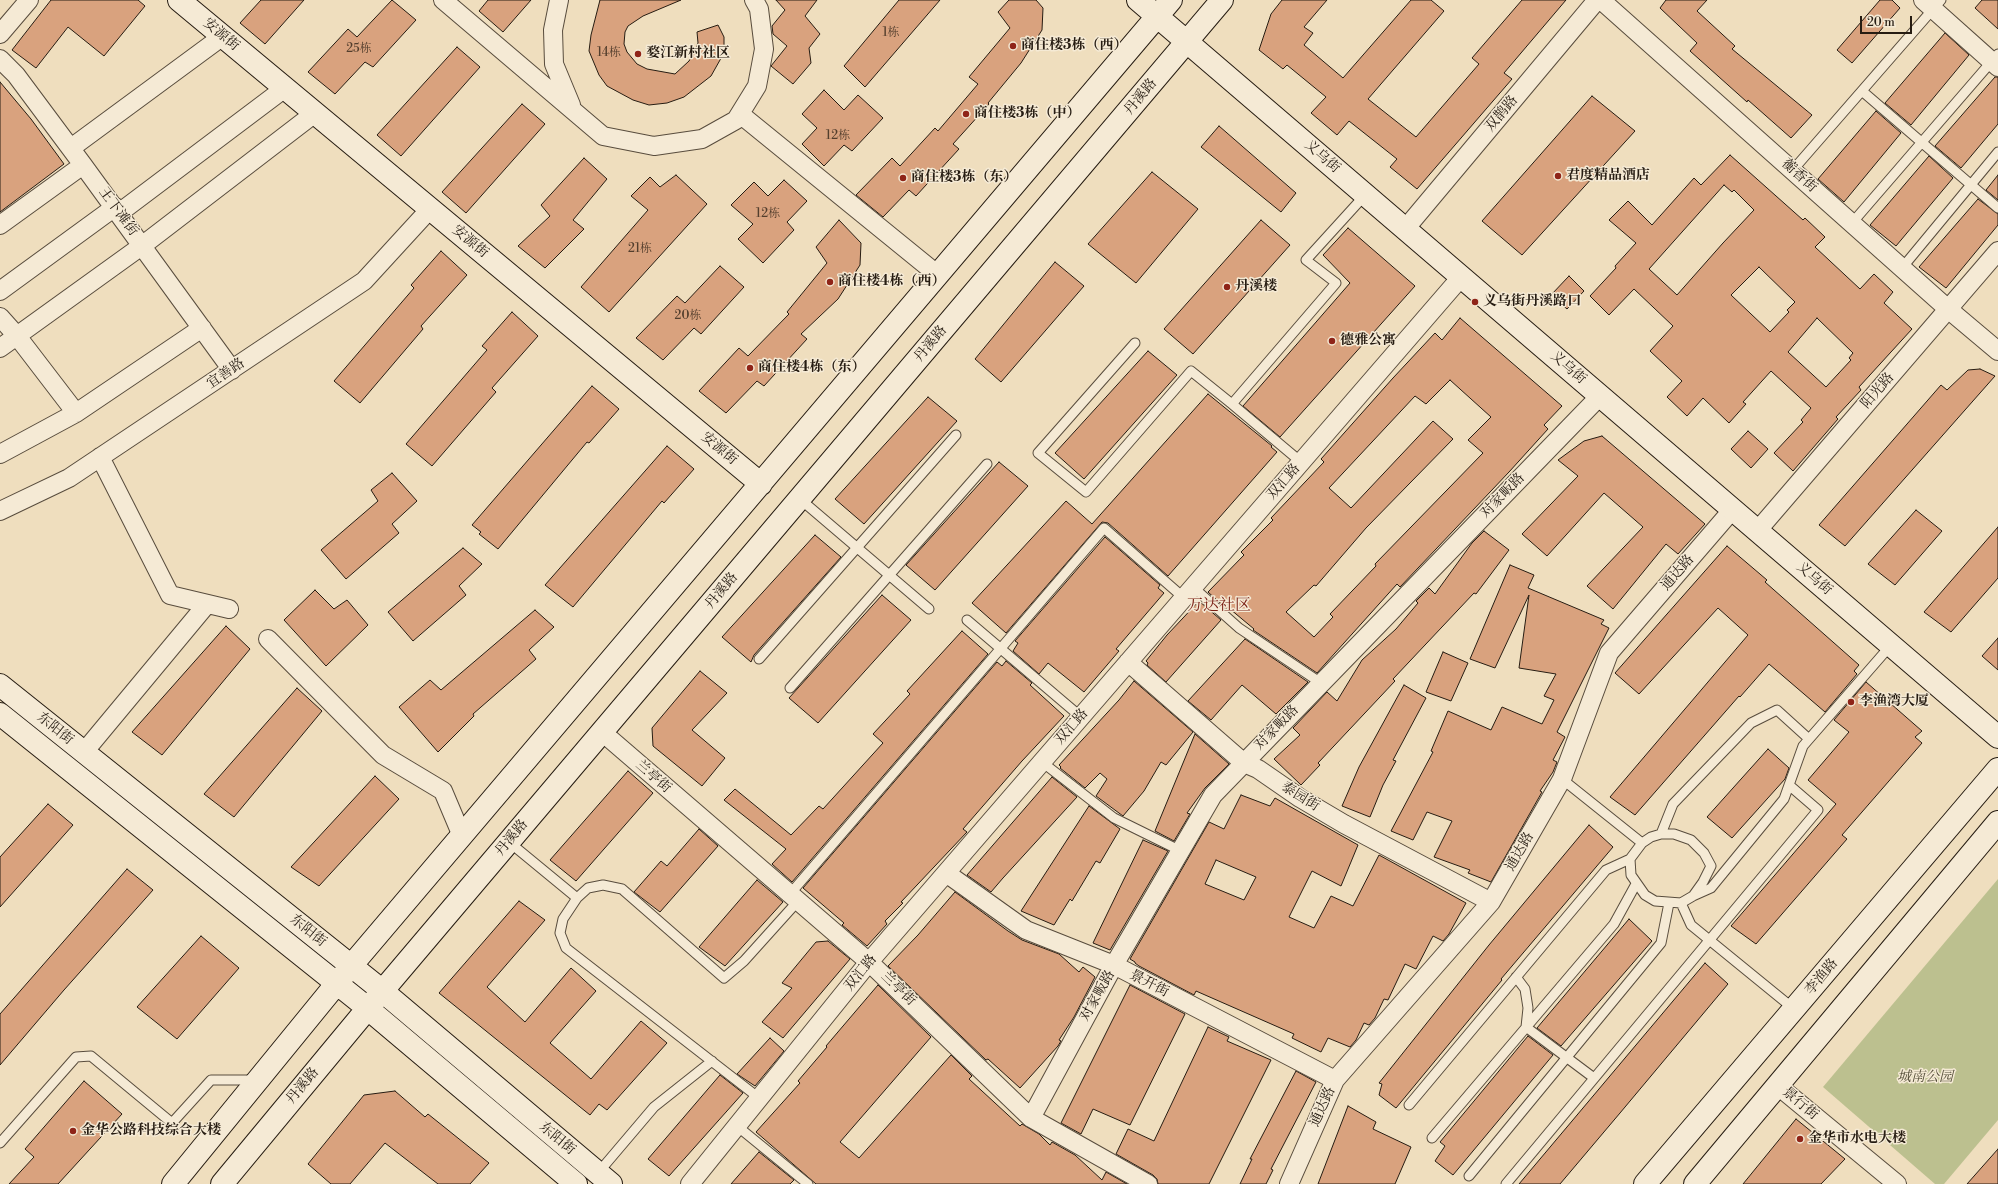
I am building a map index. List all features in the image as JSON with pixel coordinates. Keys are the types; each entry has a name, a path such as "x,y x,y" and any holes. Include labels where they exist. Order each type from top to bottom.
{"main road":[{"name":"安源街","path":"180,0 761,484"},
{"name":"义乌街","path":"1138,0 1164,8 1188,42 1998,737"},
{"name":"丹溪路","path":"222,1184 382,991 1188,42 1222,0"},
{"path":"173,1184 351,966 1164,8"},
{"name":"东阳街","path":"0,685 382,991 605,1178"},
{"name":"东阳街","path":"0,714 368,1008 576,1184"},
{"name":"李渔路","path":"1645,1184 1998,769"},
{"path":"1695,1184 1998,822"}],"street":[{"path":"0,34 29,0"},
{"path":"443,0 603,136 654,146 702,139 736,120 757,86 764,49 759,9 754,0"},
{"path":"559,0 553,30 554,64 562,88 574,111"},
{"name":"双鹊路","path":"1406,228 1597,0"},
{"name":"蘅香街","path":"1600,0 1948,309 1998,351"},
{"path":"1932,3 1996,61"},
{"path":"71,148 223,36"},
{"name":"王下滩街","path":"0,59 16,75 83,164 232,370"},
{"path":"0,291 117,210 285,88"},
{"path":"0,348 143,245 316,113"},
{"path":"740,114 938,275"},
{"path":"0,225 83,164"},
{"name":"宜善路","path":"0,511 69,478 364,282 430,209"},
{"name":"阳光路","path":"1758,530 1998,251"},
{"name":"双汇路","path":"690,1184 869,962 1462,276"},
{"path":"0,317 17,336 76,413"},
{"path":"0,454 76,413 202,328"},
{"name":"对家畈路","path":"1031,1118 1114,966 1213,795 1600,396"},
{"path":"100,457 170,595 229,609"},
{"name":"通达路","path":"1289,1184 1335,1080 1491,902 1562,779 1609,653 1733,509"},
{"path":"84,752 207,604"},
{"path":"268,638 383,756 443,791 462,836"},
{"name":"泰园街","path":"1128,662 1244,763 1258,769 1300,798 1344,824 1491,902"},
{"name":"兰亭街","path":"602,732 869,962 1031,1118 1148,1184"},
{"name":"景开街","path":"946,874 1026,930 1114,966 1335,1080"},
{"name":"景行街","path":"1777,1085 1897,1184"}],"lane":[{"path":"1792,170 1862,91 1932,3"},
{"path":"1852,224 1996,61"},
{"path":"1862,91 1998,208"},
{"path":"1902,268 1998,152"},
{"path":"1232,404 1336,283 1306,260 1366,194"},
{"path":"1135,343 1038,453 1086,492 1191,371 1301,462"},
{"path":"759,659 956,435"},
{"path":"790,688 987,464"},
{"path":"800,499 929,609"},
{"path":"759,1098 566,948 560,933 563,919 577,898 588,888 603,885 622,889 724,978 744,961 794,897 1104,528 1239,628 1321,683"},
{"path":"967,620 1081,717"},
{"path":"1630,859 1631,875 1636,884 1645,895 1655,901 1669,903 1681,902 1711,888 1784,799 1803,746 1891,645"},
{"path":"1661,834 1673,804 1751,724 1777,710 1809,738"},
{"path":"1042,762 1114,818 1181,851"},
{"path":"1562,779 1642,843"},
{"path":"1506,1184 1818,810 1789,785"},
{"path":"1409,1106 1606,870 1630,859 1642,843 1651,837 1661,834 1674,834 1691,840 1704,853 1711,866 1703,882 1693,896"},
{"path":"509,842 577,898"},
{"path":"1432,1138 1614,924 1636,884"},
{"path":"1681,902 1691,925 1794,1010"},
{"path":"1469,1176 1661,943 1669,903"},
{"path":"1516,977 1525,989 1528,1008 1526,1027"},
{"path":"1526,1027 1594,1078"},
{"path":"0,1143 76,1057 91,1056 172,1123 211,1080 258,1080"},
{"path":"605,1178 654,1107 712,1061"},
{"path":"737,1126 808,1184"}],"green space":[{"name":"城南公园","path":"1998,879 1998,1120 1944,1184 1935,1184 1823,1087"}],"building":[{"path":"51,0 138,0 145,6 104,56 68,27 36,68 12,50"},
{"path":"261,0 304,0 265,44 240,23"},
{"path":"392,0 416,20 373,67 365,62 335,94 308,72 348,29 357,37"},
{"path":"488,0 531,0 503,32 479,11"},
{"path":"600,0 681,0 643,16 628,26 625,32 624,44 627,52 637,64 647,69 675,74 689,61 694,53 698,43 697,32 718,25 724,37 724,48 720,60 711,76 684,97 667,103 649,105 633,100 607,86 599,75 589,51 591,35"},
{"path":"776,0 817,0 805,16 820,34 809,48 811,63 793,84 771,66 787,46 773,34 772,26 785,10"},
{"path":"899,0 940,0 865,87 844,66"},
{"path":"1009,0 1036,0 1043,8 1042,30 1021,63 988,103 989,104 953,144 959,149 916,196 909,190 883,217 856,195 892,158 900,166 935,128 938,131 978,84 969,77 1010,28 998,12"},
{"path":"1282,0 1327,0 1304,27 1313,33 1304,45 1343,78 1411,0 1431,0 1444,11 1368,99 1416,137 1479,64 1472,58 1522,0 1566,0 1504,73 1512,79 1417,189 1390,167 1397,159 1349,121 1337,135 1311,113 1326,97 1287,65 1283,69 1259,50 1271,14"},
{"path":"1666,0 1707,0 1697,11 1735,46 1732,49 1812,115 1791,138 1748,100 1747,102 1690,51 1697,43 1660,8"},
{"path":"1880,0 1892,0 1900,8 1852,63 1837,50"},
{"path":"1982,0 1998,0 1998,29 1975,8"},
{"path":"1945,33 1969,55 1911,125 1885,103"},
{"path":"457,47 480,67 401,156 377,135"},
{"path":"1995,77 1998,77 1998,124 1961,168 1935,146"},
{"path":"0,82 31,119 64,164 0,212"},
{"path":"824,90 844,110 858,95 883,118 852,151 844,145 824,166 802,144 817,128 802,114"},
{"name":"君度精品酒店","path":"1592,96 1635,131 1522,255 1482,221"},
{"path":"522,104 545,124 466,213 442,192"},
{"path":"1876,111 1901,133 1844,202 1818,179"},
{"path":"1219,126 1296,193 1281,212 1201,147"},
{"path":"1730,155 1803,220 1805,218 1825,237 1815,247 1860,289 1874,274 1893,292 1884,303 1912,329 1859,387 1861,390 1836,417 1838,419 1793,471 1774,453 1803,422 1801,420 1811,408 1771,371 1743,402 1746,404 1729,423 1703,398 1687,416 1667,397 1682,381 1650,351 1673,326 1634,289 1609,315 1590,296 1616,268 1615,266 1636,243 1609,220 1628,201 1652,225 1694,178 1701,185","holes":["1724,185 1732,192 1734,190 1754,210 1677,295 1649,269","1759,267 1795,302 1787,310 1789,312 1770,332 1731,295","1817,318 1853,353 1849,358 1851,360 1826,387 1788,352"]},
{"path":"1929,156 1953,178 1896,246 1870,225"},
{"path":"584,158 607,179 573,220 584,229 545,268 518,246 550,216 541,205"},
{"path":"1152,172 1198,209 1136,283 1088,244"},
{"path":"676,175 707,204 609,312 581,287 648,210 631,196 650,177 660,187"},
{"path":"1998,175 1998,200 1986,190"},
{"path":"784,180 807,201 787,222 794,230 763,263 738,239 753,224 731,205 754,182 768,196"},
{"path":"1978,199 1998,214 1998,225 1946,288 1919,267"},
{"path":"839,220 861,243 860,265 838,299 801,334 807,339 764,386 757,381 726,413 699,391 739,348 748,356 789,314 787,312 827,263 816,247"},
{"name":"丹溪楼","path":"1261,220 1290,245 1193,354 1164,329"},
{"name":"德雅公寓","path":"1348,228 1415,286 1280,437 1243,406 1350,283 1323,255"},
{"path":"441,251 467,275 421,326 423,329 360,403 334,381 414,288 411,285"},
{"path":"1055,262 1084,286 1001,382 975,359"},
{"path":"720,266 744,287 701,334 694,328 663,360 636,338 677,296 685,303"},
{"path":"1569,276 1584,291 1567,309 1551,295"},
{"path":"512,312 538,336 492,388 496,392 432,466 406,444 487,350 482,346"},
{"path":"1460,318 1562,406 1544,425 1548,429 1509,472 1400,587 1397,584 1317,673 1253,630 1254,629 1230,609 1229,611 1208,592 1244,555 1241,552 1273,520 1271,518 1324,462 1321,459 1393,378 1435,333 1442,340","holes":["1450,380 1491,417 1468,440 1483,453 1375,564 1376,566 1330,614 1333,617 1314,637 1286,612 1314,585 1316,586 1366,528 1453,439 1433,421 1351,508 1329,488 1415,396 1426,404"]},
{"path":"1148,351 1177,375 1084,479 1055,453"},
{"path":"1980,369 1995,376 1845,546 1819,525 1941,385 1947,390 1968,370"},
{"path":"592,386 619,409 589,443 587,442 498,549 479,534 481,532 472,525"},
{"path":"1208,394 1272,446 1271,447 1277,452 1168,576 1108,523 1102,522 1006,633 972,603 1066,501 1092,524"},
{"path":"928,397 957,421 864,524 835,499"},
{"path":"1748,431 1768,449 1751,468 1731,449"},
{"path":"1602,436 1705,524 1678,554 1666,544 1613,609 1587,586 1643,527 1604,493 1547,556 1522,534 1578,476 1558,460 1584,441"},
{"path":"667,446 694,469 664,503 662,501 573,607 545,585"},
{"path":"999,462 1028,486 935,590 906,565"},
{"path":"392,473 417,501 392,524 399,533 346,579 321,550 378,501 371,490"},
{"path":"1916,510 1942,531 1895,585 1868,564"},
{"path":"1998,527 1998,578 1951,632 1924,612"},
{"path":"1484,531 1509,550 1476,594 1474,593 1393,679 1395,681 1318,763 1320,765 1301,785 1274,759 1300,735 1293,728 1327,692 1337,701 1362,660 1396,629 1418,603 1416,601 1429,588 1435,594 1472,543"},
{"path":"815,535 841,557 754,655 751,662 722,637"},
{"path":"1105,537 1160,585 1158,588 1164,593 1116,649 1119,651 1084,692 1048,663 1039,674 1013,651 1018,643 1015,641"},
{"path":"1727,546 1767,580 1765,582 1859,665 1854,671 1857,674 1825,712 1769,664 1635,815 1610,797 1748,635 1718,608 1639,694 1615,673"},
{"path":"463,548 482,564 459,586 466,595 413,641 388,612"},
{"path":"1510,565 1534,575 1528,588 1604,620 1601,624 1609,628 1557,732 1565,737 1553,760 1557,762 1553,772 1540,791 1542,792 1491,882 1468,873 1470,870 1434,857 1452,821 1427,812 1413,840 1391,831 1433,752 1431,751 1448,711 1491,730 1502,707 1542,724 1554,700 1544,696 1556,674 1519,668 1529,595 1495,668 1470,659"},
{"path":"315,590 334,609 347,600 368,625 326,666 284,620"},
{"path":"882,595 911,620 818,723 789,698"},
{"path":"1199,601 1221,620 1166,682 1147,665 1148,663 1146,661 1167,635"},
{"path":"535,610 554,627 529,650 536,659 473,714 474,716 438,752 399,707 430,680 441,690"},
{"path":"226,626 250,649 162,755 132,732"},
{"path":"962,631 988,654 792,882 772,864 786,849 724,800 735,789 791,835 819,806 823,809 883,743 873,734 910,694 907,691"},
{"path":"1998,638 1998,670 1982,656"},
{"path":"1245,639 1308,682 1276,714 1242,685 1211,720 1188,701"},
{"path":"1443,652 1468,663 1451,701 1426,692"},
{"path":"1006,661 1032,683 1030,685 1064,716 1022,761 963,829 967,832 901,902 903,903 885,921 887,924 867,946 842,925 844,923 803,888 997,662 1002,666"},
{"path":"700,671 727,693 692,730 725,758 702,786 653,746 652,728"},
{"path":"1134,681 1193,732 1166,765 1161,762 1144,791 1123,816 1096,796 1107,779 1100,773 1085,788 1060,768 1061,767 1059,765 1119,700"},
{"name":"李渔湾大厦","path":"1866,682 1922,731 1915,737 1922,743 1842,835 1847,839 1756,944 1731,926 1836,804 1808,780 1849,732 1834,720"},
{"path":"1404,685 1426,698 1393,760 1396,761 1383,785 1370,817 1342,806 1359,767"},
{"path":"297,688 322,711 234,817 204,794"},
{"path":"1195,734 1229,764 1205,788 1187,813 1190,814 1174,841 1155,831"},
{"path":"1768,749 1789,768 1785,779 1732,838 1707,817"},
{"path":"628,771 653,793 576,881 550,860"},
{"path":"375,776 399,799 319,886 291,867"},
{"path":"1052,777 1077,797 991,892 967,875"},
{"path":"1241,795 1270,806 1275,798 1358,845 1341,886 1312,871 1289,917 1314,928 1331,896 1353,906 1379,855 1466,903 1449,934 1443,941 1433,936 1416,969 1405,964 1388,1000 1384,999 1375,1018 1369,1025 1364,1023 1356,1040 1350,1047 1328,1038 1321,1052 1292,1038 1294,1034 1196,991 1194,995 1139,966 1130,959 1209,822 1224,829","holes":["1216,860 1256,877 1244,900 1205,884"]},
{"path":"48,804 73,825 0,907 0,857"},
{"path":"1089,806 1120,829 1100,863 1096,861 1072,901 1070,899 1054,925 1021,911"},
{"path":"1589,825 1613,847 1501,979 1502,980 1396,1108 1379,1095 1382,1084 1379,1083 1489,945"},
{"path":"699,829 718,846 660,912 634,892 661,861 667,866"},
{"path":"1143,840 1168,851 1110,950 1093,943"},
{"path":"127,869 153,890 0,1065 0,1014"},
{"path":"757,880 783,902 725,966 699,947"},
{"path":"955,892 1022,940 1059,954 1079,972 1083,967 1095,977 1074,1017 1059,1040 1061,1041 1058,1046 1020,1088 988,1059 986,1060 888,966 918,935"},
{"path":"519,901 545,920 487,987 525,1022 571,968 596,991 550,1043 591,1079 641,1021 667,1043 607,1110 599,1104 590,1115 439,993"},
{"path":"1629,919 1652,941 1561,1046 1537,1028"},
{"path":"201,936 239,968 177,1039 137,1007"},
{"path":"828,941 850,959 783,1038 762,1022 792,988 782,983 816,942"},
{"path":"1705,963 1728,984 1620,1113 1560,1184 1519,1184"},
{"path":"878,985 931,1037 840,1142 859,1158 951,1055 972,1076 969,1079 1020,1126 1022,1124 1039,1134 1050,1145 1052,1142 1075,1155 1102,1180 1106,1172 1127,1184 816,1184 756,1132 800,1083 798,1081"},
{"path":"1130,985 1185,1014 1130,1125 1093,1109 1081,1134 1061,1123"},
{"path":"1208,1027 1229,1037 1227,1041 1271,1060 1209,1184 1158,1184 1157,1179 1153,1175 1116,1154 1128,1129 1154,1141"},
{"path":"1528,1036 1553,1055 1453,1175 1435,1161 1445,1146 1440,1142"},
{"path":"770,1038 784,1051 755,1086 737,1074"},
{"path":"1296,1071 1316,1082 1271,1169 1273,1170 1266,1184 1240,1184 1252,1159 1250,1159"},
{"path":"720,1075 743,1093 669,1176 648,1159"},
{"name":"金华公路科技综合大楼","path":"84,1081 122,1114 58,1184 9,1184 34,1157 25,1149"},
{"path":"395,1091 425,1117 428,1114 489,1163 470,1184 438,1184 385,1143 350,1184 331,1184 308,1164 364,1095"},
{"path":"1348,1106 1376,1122 1373,1129 1411,1147 1395,1184 1318,1184"},
{"name":"金华市水电大楼","path":"1796,1119 1845,1159 1821,1184 1743,1184"},
{"path":"1998,1149 1998,1184 1967,1184"},
{"path":"759,1152 794,1180 790,1184 731,1184"}],"place":[{"name":"商住楼3栋（西）","path":"1013,46"},
{"name":"婺江新村社区","path":"638,54"},
{"name":"商住楼3栋（中）","path":"966,114"},
{"name":"君度精品酒店","path":"1558,176"},
{"name":"商住楼3栋（东）","path":"903,178"},
{"name":"商住楼4栋（西）","path":"830,282"},
{"name":"丹溪楼","path":"1227,287"},
{"name":"义乌街丹溪路口","path":"1475,302"},
{"name":"德雅公寓","path":"1332,341"},
{"name":"商住楼4栋（东）","path":"750,368"},
{"name":"李渔湾大厦","path":"1851,702"},
{"name":"金华公路科技综合大楼","path":"73,1131"},
{"name":"金华市水电大楼","path":"1800,1139"}],"district":[{"name":"万达社区","path":"1219,606"}]}
